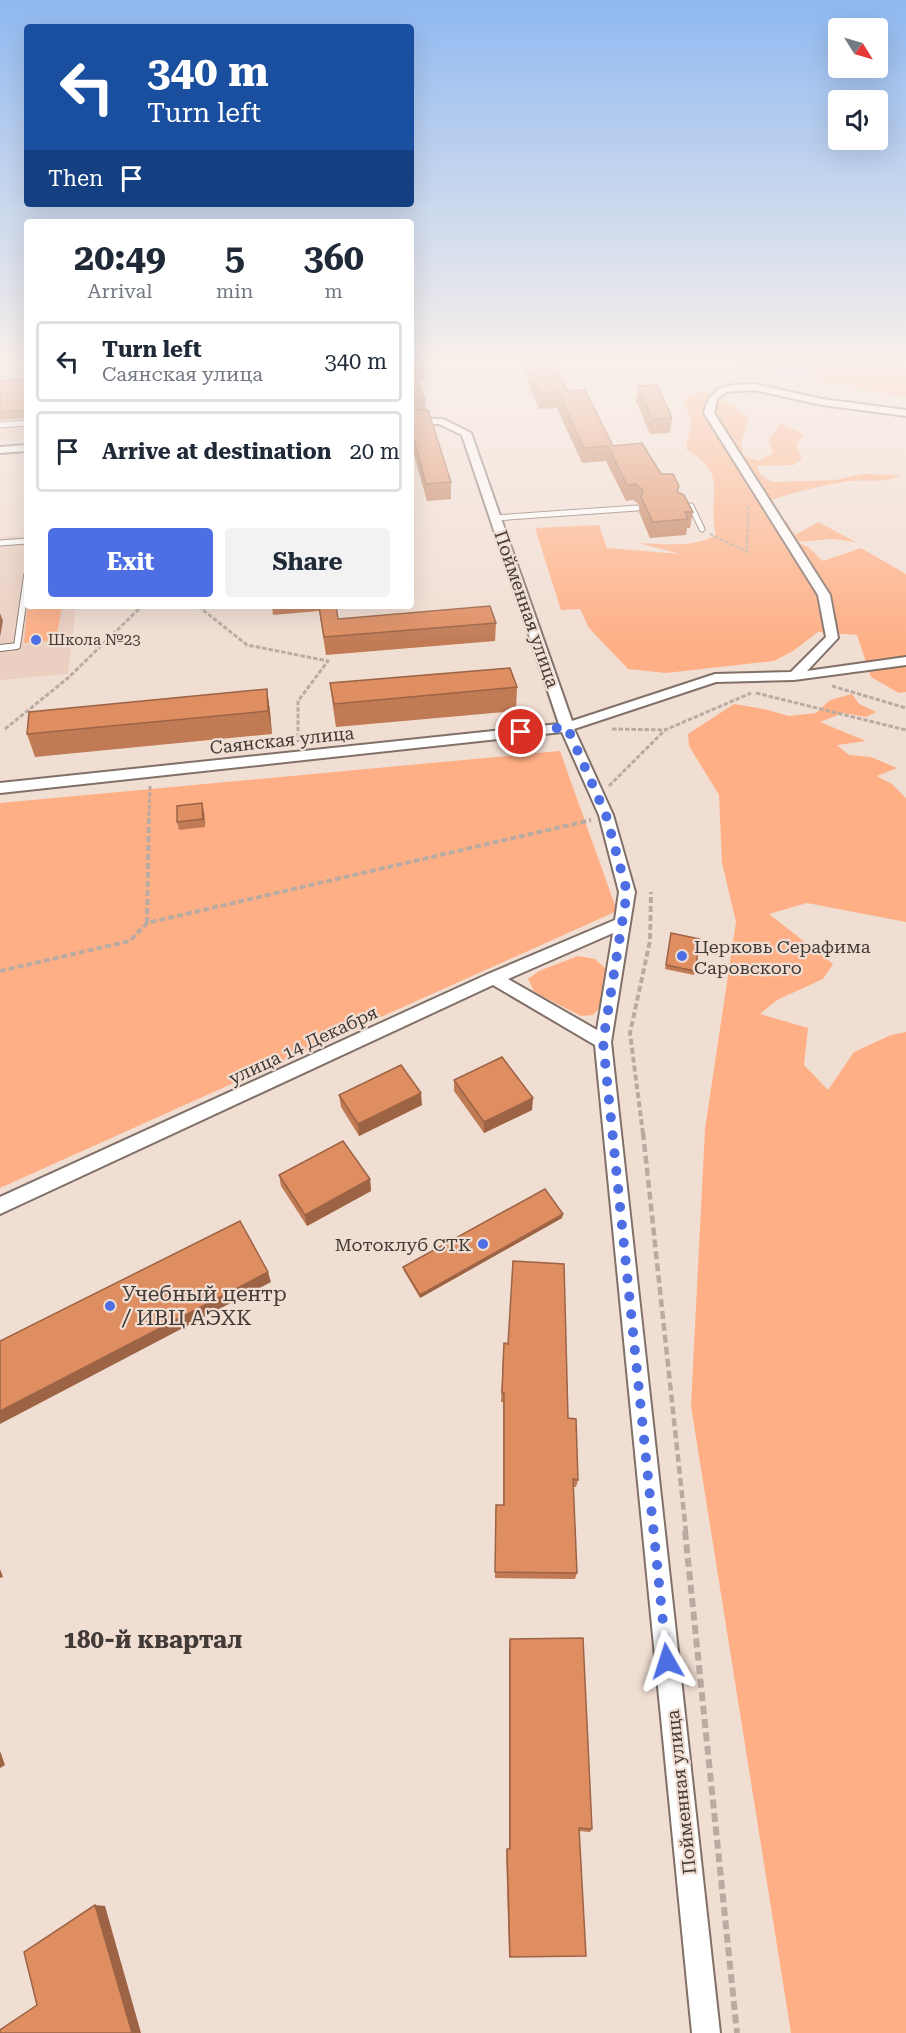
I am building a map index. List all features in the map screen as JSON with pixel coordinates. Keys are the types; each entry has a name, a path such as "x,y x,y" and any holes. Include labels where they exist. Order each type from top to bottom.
{"street":[{"name":"Пойменная улица","path":"473,457 567,727 606,815 627,892 603,1042 706,2033"},
{"path":"737,457 824,595 832,638 794,676"},
{"name":"Саянская улица","path":"0,788 567,727 715,678 794,676 906,661"},
{"name":"улица 14 Декабря","path":"0,1206 494,978 624,922"},
{"path":"494,978 603,1042"}],"lane":[{"path":"679,506 691,506 702,529"},
{"path":"495,518 637,508"},
{"path":"0,543 24,541"},
{"path":"0,648 17,646 24,597"}],"path":[{"path":"702,529 747,552 748,507"},
{"path":"5,729 68,678 139,609"},
{"path":"202,609 247,645 328,661 298,701 298,745"},
{"path":"598,796 665,730 794,676 906,708"},
{"path":"753,692 906,730"},
{"path":"611,729 665,730"},
{"path":"147,923 150,772"},
{"path":"0,971 130,941 147,923 606,815"},
{"path":"651,892 650,942 630,1033 652,1206 737,2033"}],"shaded area":[{"path":"697,457 748,457 759,461 766,457 801,457 802,459 794,465 756,466 761,475 772,482 835,480 863,474 900,475 882,480 849,481 771,500 795,535 818,522 856,542 832,539 797,542 808,547 823,561 861,548 906,574 906,692 899,693 871,677 857,635 818,632 793,651 774,661 666,673 628,669 589,628 580,609 561,610 535,528 599,525 607,548 681,554 638,543 688,544 716,535 713,477"},
{"name":"Школа №23","path":"24,535 24,609 76,609 68,674 0,680 0,537"},
{"path":"61,609 56,640 24,643 27,610"},
{"path":"852,694 859,704 876,712 866,717 843,713 820,722 866,741 837,745 849,755 871,757 897,768 877,776 892,784 906,798 906,922 807,903 769,914 833,964 823,979 777,1000 760,1014 808,1028 804,1065 828,1090 854,1052 891,1035 906,1032 906,2033 791,2033 691,1406 705,1129 736,922 722,863 719,795 689,746 688,734 734,704 789,716 816,713 830,700"},
{"path":"560,751 617,911 0,1188 0,803"},
{"path":"578,956 595,959 606,969 601,1006 593,1015 581,1016 540,995 534,991 528,979 539,971"}],"building":[{"path":"419,457 443,457 451,482 426,484"},
{"path":"613,457 651,457 661,474 673,474 679,486 677,492 684,495 693,512 685,512 688,519 653,522 641,497 643,490 635,484 627,485"},
{"path":"490,606 496,623 324,637 319,609 336,609 338,619"},
{"path":"510,668 517,687 334,704 330,683"},
{"path":"267,689 268,711 27,734 29,712"},
{"path":"202,803 203,819 177,822 177,806"},
{"name":"Церковь Серафима Саровского","path":"671,933 700,939 695,971 666,965"},
{"path":"502,1057 533,1098 484,1122 454,1080"},
{"path":"401,1065 421,1093 358,1124 339,1095"},
{"path":"343,1141 370,1179 305,1215 279,1175"},
{"name":"Мотоклуб СТК","path":"545,1189 563,1214 420,1295 403,1267"},
{"path":"240,1221 268,1272 0,1411 0,1341"},
{"path":"513,1261 564,1264 568,1418 576,1419 578,1480 573,1479 577,1573 495,1572 496,1505 504,1505 504,1393 502,1393 504,1343 508,1344"},
{"path":"583,1638 592,1829 579,1828 586,1956 510,1957 507,1849 510,1849 510,1639"},
{"path":"95,1905 132,2033 0,2033 0,2030 37,2005 24,1952"}],"place":[{"name":"Школа №23","path":"36,640"},
{"name":"Церковь Серафима Саровского","path":"682,956"},
{"name":"Мотоклуб СТК","path":"483,1244"},
{"name":"Учебный центр / ИВЦ АЭХК","path":"110,1306"}],"district":[{"name":"180-й квартал","path":"153,1640"}],"route":[{"path":"521,732 567,727 606,815 627,892 603,1042 667,1661"}]}
